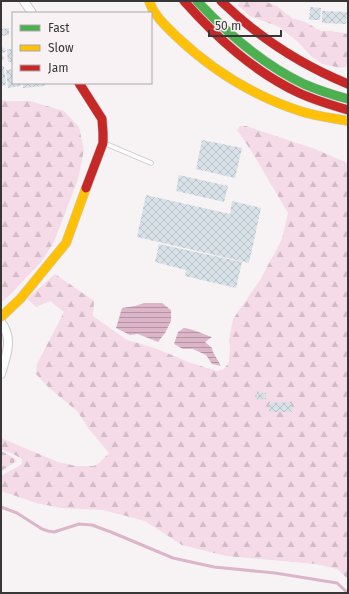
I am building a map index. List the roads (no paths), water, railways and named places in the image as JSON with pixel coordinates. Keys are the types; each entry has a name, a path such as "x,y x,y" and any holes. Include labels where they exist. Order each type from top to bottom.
{"main road":[{"path":"184,1 205,25 222,41 263,74 304,96 348,110"},
{"path":"197,1 234,38 250,52 269,65 308,86 322,92 348,99"},
{"path":"221,1 246,24 268,41 312,68 348,84"},
{"path":"148,3 178,39 212,66 233,80 261,95 300,111 348,122"},
{"path":"1,318 21,298 66,243 103,143 102,119 80,84"}],"street":[{"path":"24,1 31,12"},
{"path":"1,322 5,328 9,340 7,354 1,374"}],"lane":[{"path":"103,143 151,163"}],"waterway":[{"path":"1,507 17,513 42,529 48,531 54,532 79,524 92,525 173,558 214,567 275,573 337,583 348,593"}]}
